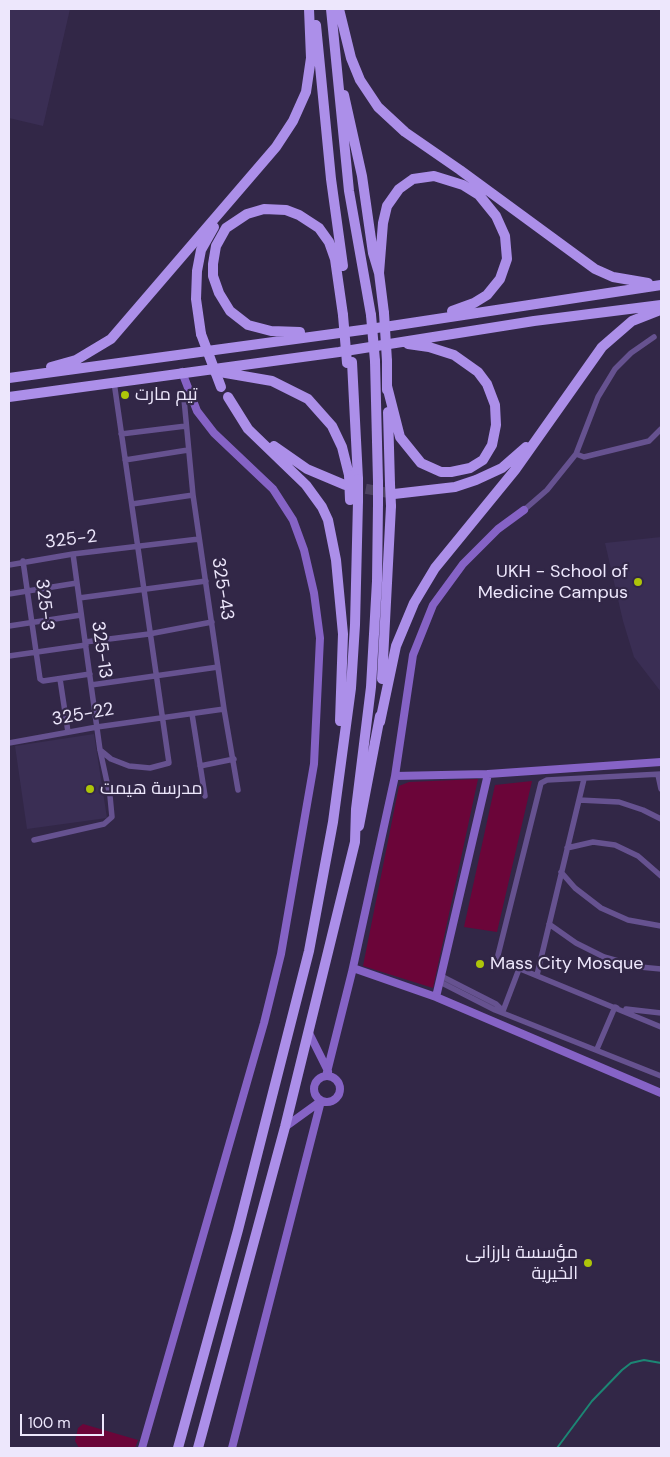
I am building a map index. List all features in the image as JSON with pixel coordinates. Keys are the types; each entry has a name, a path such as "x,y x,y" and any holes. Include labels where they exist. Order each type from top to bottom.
{"highway":[{"path":"31,375 76,360 111,339 276,147 303,99 311,58 309,9"},
{"path":"314,9 356,417 351,480"},
{"path":"331,9 334,58 349,191 371,315 375,361 378,482 377,580 371,686 356,809 355,842"},
{"path":"339,9 351,58 360,80 378,107 404,132 460,170 594,269 627,280 661,284"},
{"path":"334,58 353,129 373,253 379,273 388,362 387,386 392,489 380,722"},
{"path":"379,273 383,223 387,206 398,189 413,179 434,176 454,181 471,189 491,208 505,236 507,252 505,267 497,284 487,294 458,310 391,326"},
{"path":"227,205 206,238 198,263 196,293 201,334 221,386 248,429 311,490 326,513 332,533 344,644 334,822"},
{"path":"339,332 271,331 248,324 234,315 222,299 214,276 214,252 226,228 247,214 273,209 292,212 314,224 326,236 332,250 338,270 346,315"},
{"path":"9,378 391,326 661,284"},
{"path":"9,397 394,343 534,321 661,305"},
{"path":"198,1448 309,1032 364,809 396,646 423,586 515,470 578,379 612,337 632,322 661,310"},
{"path":"387,386 400,437 421,463 441,472 451,472 470,468 483,460 492,445 496,417 493,396 478,372 467,362 442,350 394,343"},
{"path":"178,1448 275,1090 309,951 334,822 351,688 354,640 354,500 342,447 335,432 317,407 308,399 287,387 259,377 204,369"},
{"path":"228,398 262,436 292,460 322,476 351,480"},
{"path":"392,489 456,487 490,475 521,452 549,419"}],"street":[{"path":"329,1074 395,776 413,655 434,605 464,564 498,528 524,510 547,490 576,454 608,380 631,353 654,337"},
{"path":"142,1448 261,1033 281,954 314,764 320,638 314,593 294,520 273,489 214,433 197,411 182,372"},
{"path":"100,750 111,759 129,766 150,768 169,763 114,382"},
{"name":"325-43","path":"191,396 184,398 193,495 224,709 238,790"},
{"path":"121,434 186,426"},
{"path":"576,454 584,457 650,441 661,429"},
{"path":"125,460 188,450"},
{"path":"132,504 193,495"},
{"name":"325-2","path":"9,564 73,554 199,539"},
{"name":"325-13","path":"34,840 104,824 112,817 110,796 100,750 73,554"},
{"name":"325-3","path":"23,561 35,652 41,680 60,679"},
{"path":"79,598 206,581"},
{"path":"9,594 77,583"},
{"path":"9,626 81,615"},
{"path":"9,656 212,622"},
{"path":"91,685 218,667"},
{"path":"68,732 60,679 90,674"},
{"name":"325-22","path":"9,743 97,727 224,709"},
{"path":"192,714 204,796"},
{"path":"200,766 234,759"},
{"path":"395,776 488,774 661,762"},
{"path":"436,997 488,774"},
{"path":"661,789 660,774 544,780 538,786 498,955 501,961 519,969 661,1027"},
{"path":"537,975 584,778"},
{"path":"579,800 624,803 661,819"},
{"path":"567,848 593,842 615,845 638,856 661,876"},
{"path":"562,872 575,888 601,908 628,920 661,926"},
{"path":"549,924 576,943 604,957 640,967 661,969"},
{"path":"353,968 436,997 661,1093"},
{"path":"503,1011 519,969"},
{"path":"441,979 496,1004 503,1011 661,1076"},
{"path":"615,1008 661,1013"},
{"path":"597,1049 615,1008"},
{"path":"309,1032 329,1074 340,1088 338,1097 331,1102 321,1101 315,1096 313,1088 317,1080 329,1074"},
{"path":"285,1126 321,1101"},
{"path":"232,1448 321,1101"}],"shaded area":[{"path":"9,9 70,9 43,126 9,118"},
{"name":"UKH - School of Medicine Campus","path":"661,537 661,692 634,657 623,621 605,543"},
{"path":"94,734 107,818 27,829 15,746"},
{"path":"478,779 433,988 363,966 399,786 409,782"},
{"path":"532,781 497,932 464,927 495,785"},
{"path":"83,1424 138,1440 135,1448 79,1448 75,1441 78,1428"}],"waterway":[{"path":"557,1448 592,1401 622,1370 631,1363 644,1360 661,1363"}],"tunnel":[{"path":"351,486 394,494"}],"place":[{"name":"تيم مارت","path":"125,395"},
{"name":"UKH - School of Medicine Campus","path":"638,582"},
{"name":"مدرسة هيمت","path":"90,789"},
{"name":"Mass City Mosque","path":"480,964"},
{"name":"مؤسسة بارزانی الخیریة","path":"588,1263"}]}
